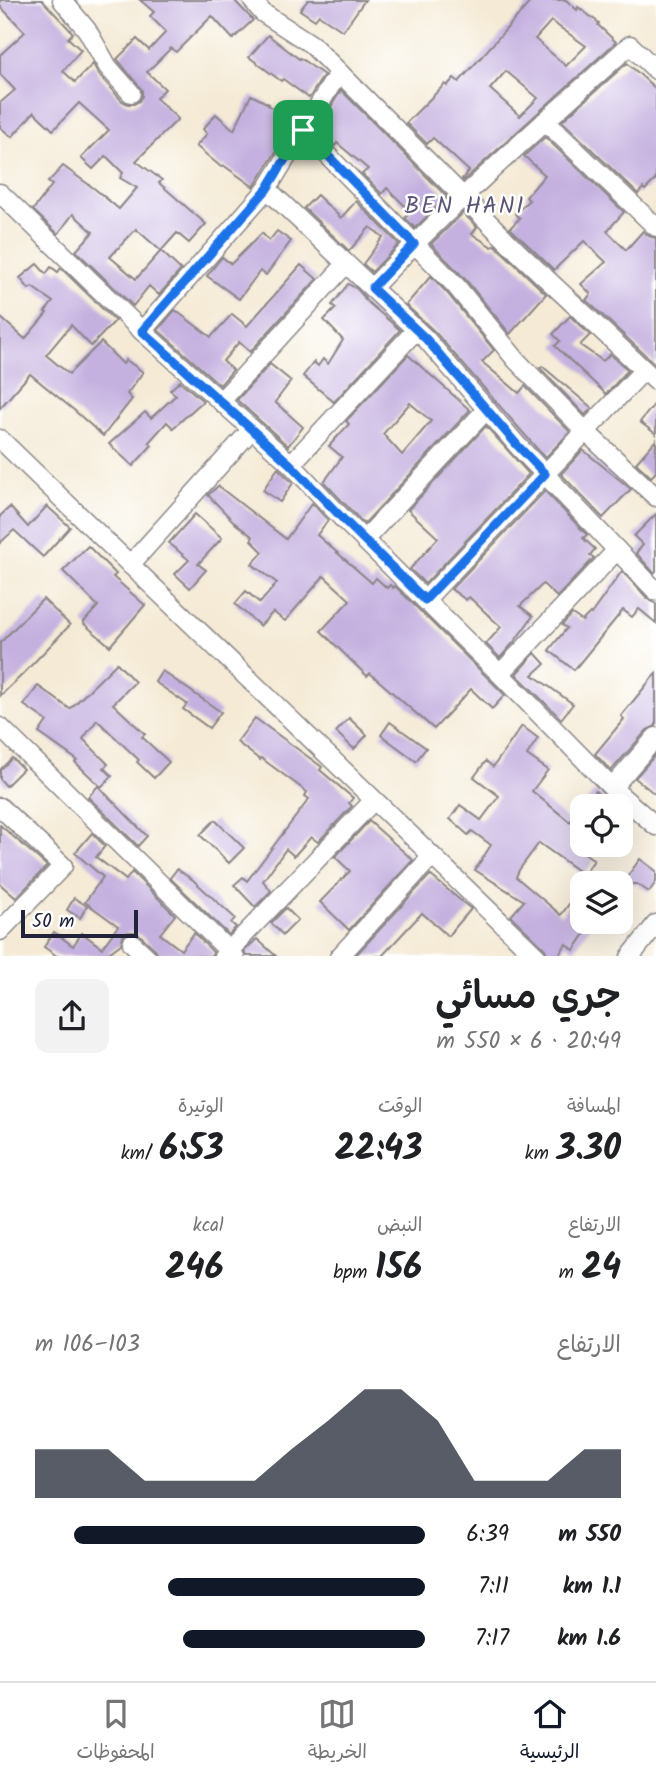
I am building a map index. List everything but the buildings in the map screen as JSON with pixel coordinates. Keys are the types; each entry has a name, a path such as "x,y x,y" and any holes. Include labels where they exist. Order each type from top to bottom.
{"street":[{"path":"62,0 86,30 108,67 131,93"},
{"path":"252,0 263,13 311,44 519,253 650,376 586,432 425,600"},
{"path":"372,288 463,197 630,45 656,70"},
{"path":"142,331 267,189 339,72"},
{"path":"545,121 656,227"},
{"path":"303,130 456,286 517,361 586,432 656,496"},
{"path":"267,189 416,330 545,474 656,591"},
{"path":"3,201 290,464 612,788 656,827"},
{"path":"221,401 346,264"},
{"path":"290,464 416,330"},
{"path":"364,540 487,409"},
{"path":"130,565 252,429"},
{"path":"0,439 536,956"},
{"path":"500,674 617,550"},
{"path":"0,727 229,955 374,800"},
{"path":"612,788 656,737"},
{"path":"0,807 62,866 0,931"},
{"path":"340,956 432,856"},
{"path":"631,956 656,924"},
{"path":"132,943 146,956"}],"district":[{"name":"BEN HANI","path":"465,205"}],"route":[{"path":"303,130 414,244 372,288 426,339 545,474 425,600 290,464 142,331 267,189 303,130"}]}
